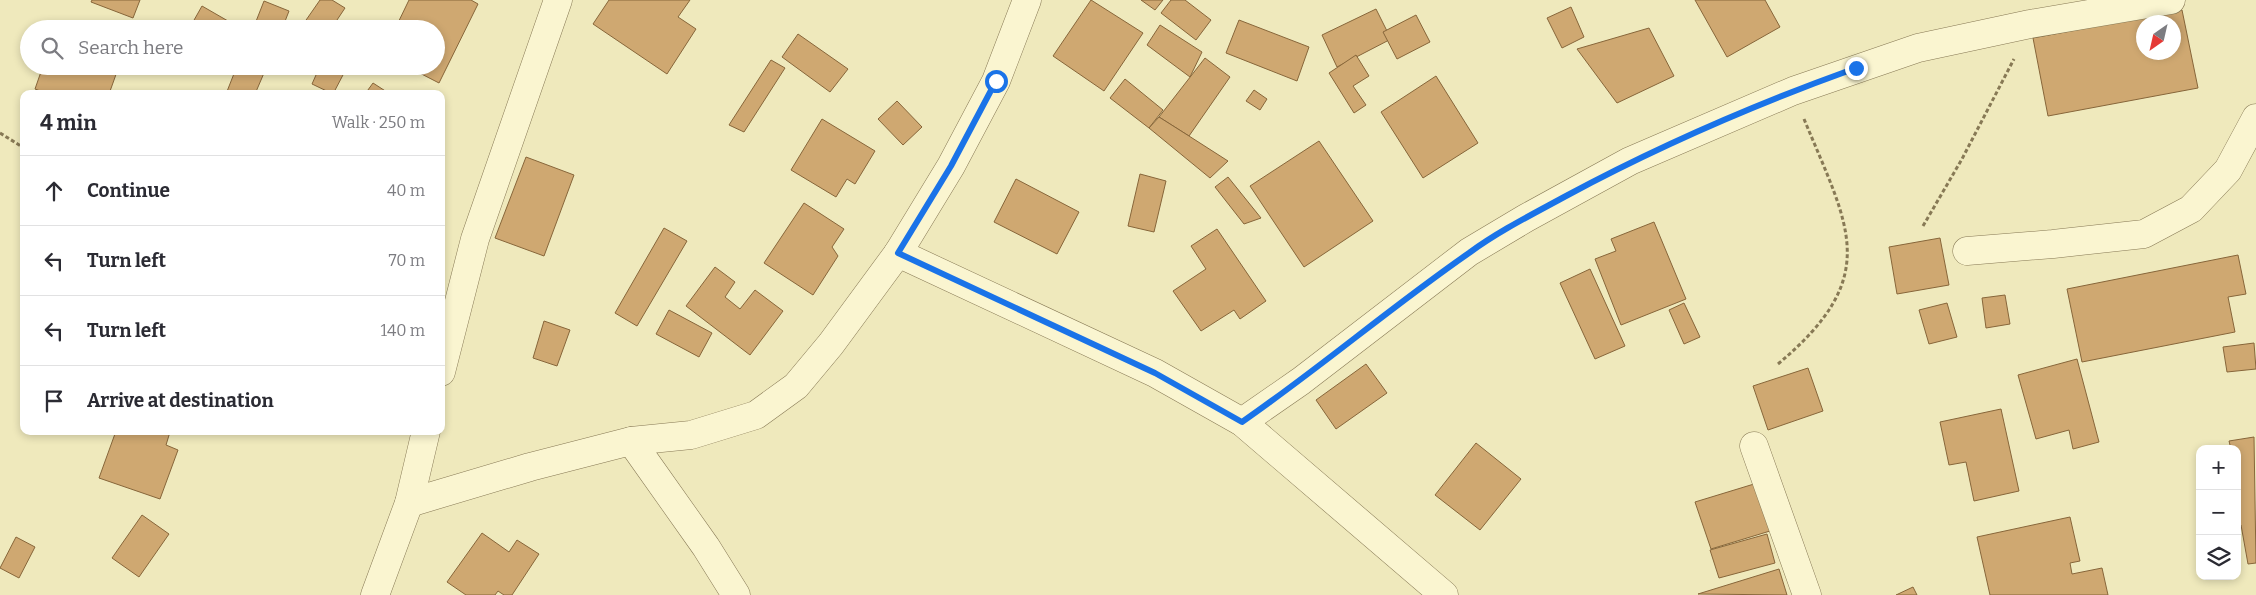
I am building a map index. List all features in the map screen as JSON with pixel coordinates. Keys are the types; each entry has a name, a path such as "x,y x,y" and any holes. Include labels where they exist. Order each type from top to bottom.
{"street":[{"path":"445,356 475,240 558,0"},
{"path":"409,503 530,467 631,441 691,435 756,415 796,386 831,344 898,253 951,166 996,81 1027,0"},
{"path":"1242,422 1301,381 1469,252 1526,218 1630,161 1793,91 1918,48 2030,24 2171,0"},
{"path":"1967,250 2053,244 2144,234 2191,209 2228,170 2256,118"},
{"path":"898,253 1155,373 1242,422 1444,595"},
{"path":"375,595 409,503 425,435"},
{"path":"631,441 706,547 736,595"},
{"path":"1754,446 1807,595"}],"path":[{"path":"1923,226 1962,159 2012,64 2030,24"},
{"path":"1778,364 1804,342 1840,292 1846,272 1849,248 1846,228 1837,199 1793,91"},
{"path":"0,132 20,145"}],"building":[{"path":"92,0 140,0 133,18 91,2"},
{"path":"320,0 332,0 345,8 337,20 306,20"},
{"path":"409,0 471,0 478,4 445,71 445,20 399,20"},
{"path":"609,0 690,0 678,17 696,29 667,74 593,24"},
{"path":"1091,0 1143,33 1104,91 1053,56"},
{"path":"1141,0 1163,0 1155,10"},
{"path":"1171,0 1185,0 1211,20 1196,40 1161,13"},
{"path":"1695,0 1765,0 1780,27 1727,57"},
{"path":"264,1 289,11 286,20 257,20"},
{"path":"202,6 226,20 194,20"},
{"path":"1571,7 1584,37 1562,48 1547,18"},
{"path":"1376,9 1391,39 1337,67 1322,35"},
{"path":"2182,10 2198,88 2048,116 2033,38 2136,19 2136,60 2181,60 2181,15 2155,15"},
{"path":"1416,15 1430,42 1397,59 1383,32"},
{"path":"1239,20 1309,47 1297,81 1226,53"},
{"path":"1160,25 1202,52 1190,77 1147,45"},
{"path":"1649,28 1674,76 1617,103 1577,49"},
{"path":"798,34 848,69 830,92 782,57"},
{"path":"1356,55 1369,76 1353,86 1366,105 1354,113 1329,73"},
{"path":"1205,58 1230,77 1189,136 1159,117"},
{"path":"771,60 785,68 744,132 729,125"},
{"path":"40,75 116,75 110,90 35,89"},
{"path":"233,75 263,75 257,90 228,90"},
{"path":"316,75 343,75 335,90 325,90 312,84"},
{"path":"423,75 443,75 439,83"},
{"path":"1436,76 1478,143 1423,178 1381,112"},
{"path":"1125,79 1163,110 1149,128 1110,98"},
{"path":"373,83 384,90 368,90"},
{"path":"1254,90 1267,99 1260,110 1246,101"},
{"path":"897,101 922,127 903,145 878,119"},
{"path":"1159,117 1228,161 1210,178 1149,128"},
{"path":"822,119 875,151 855,184 847,179 836,197 791,170"},
{"path":"1319,141 1373,221 1304,267 1250,186"},
{"path":"526,157 574,175 544,256 495,238"},
{"path":"1140,174 1166,181 1154,232 1128,226"},
{"path":"1228,177 1261,218 1244,224 1215,187"},
{"path":"1016,179 1079,212 1057,254 994,222"},
{"path":"804,203 844,229 832,247 838,256 813,295 764,263"},
{"path":"1654,222 1686,299 1621,325 1595,259 1616,251 1611,239"},
{"path":"664,228 687,241 637,326 615,313"},
{"path":"1217,229 1266,301 1240,319 1234,310 1201,331 1173,291 1206,269 1191,246"},
{"path":"1940,238 1949,285 1897,294 1889,247"},
{"path":"2238,255 2246,294 2228,297 2235,332 2082,362 2067,289"},
{"path":"715,267 735,282 725,297 740,309 755,290 783,311 750,355 686,306"},
{"path":"1590,269 1625,346 1595,359 1560,283"},
{"path":"2005,295 2010,324 1986,328 1982,298"},
{"path":"1684,303 1700,337 1684,344 1669,310"},
{"path":"1947,303 1957,337 1929,344 1919,310"},
{"path":"669,310 712,333 699,357 656,334"},
{"path":"544,321 570,330 557,366 533,358"},
{"path":"2254,343 2256,369 2227,372 2223,347"},
{"path":"2077,359 2099,442 2073,449 2069,430 2036,439 2018,375"},
{"path":"1366,364 1387,393 1336,429 1316,400"},
{"path":"1808,368 1823,411 1768,430 1753,386"},
{"path":"2001,409 2019,491 1974,501 1966,462 1949,465 1940,422"},
{"path":"115,435 169,435 166,445 178,450 160,499 99,478"},
{"path":"2254,437 2256,563 2248,564 2241,525 2241,445 2230,445 2229,441"},
{"path":"1476,443 1521,479 1480,530 1435,495"},
{"path":"1754,484 1770,531 1711,549 1695,502"},
{"path":"142,515 169,534 139,577 112,558"},
{"path":"2070,517 2080,561 2070,563 2072,574 2102,568 2108,595 1990,595 1977,537"},
{"path":"482,533 509,552 517,540 539,554 512,595 504,595 498,591 495,595 466,595 447,582"},
{"path":"1767,534 1775,563 1719,578 1710,550"},
{"path":"16,537 35,547 19,578 0,568"},
{"path":"1779,569 1787,595 1698,594"},
{"path":"1913,587 1917,595 1896,595"}],"route":[{"path":"996,81 951,166 898,253 1155,373 1242,422 1301,381 1469,252 1526,218 1630,161 1793,91 1856,68"}]}
